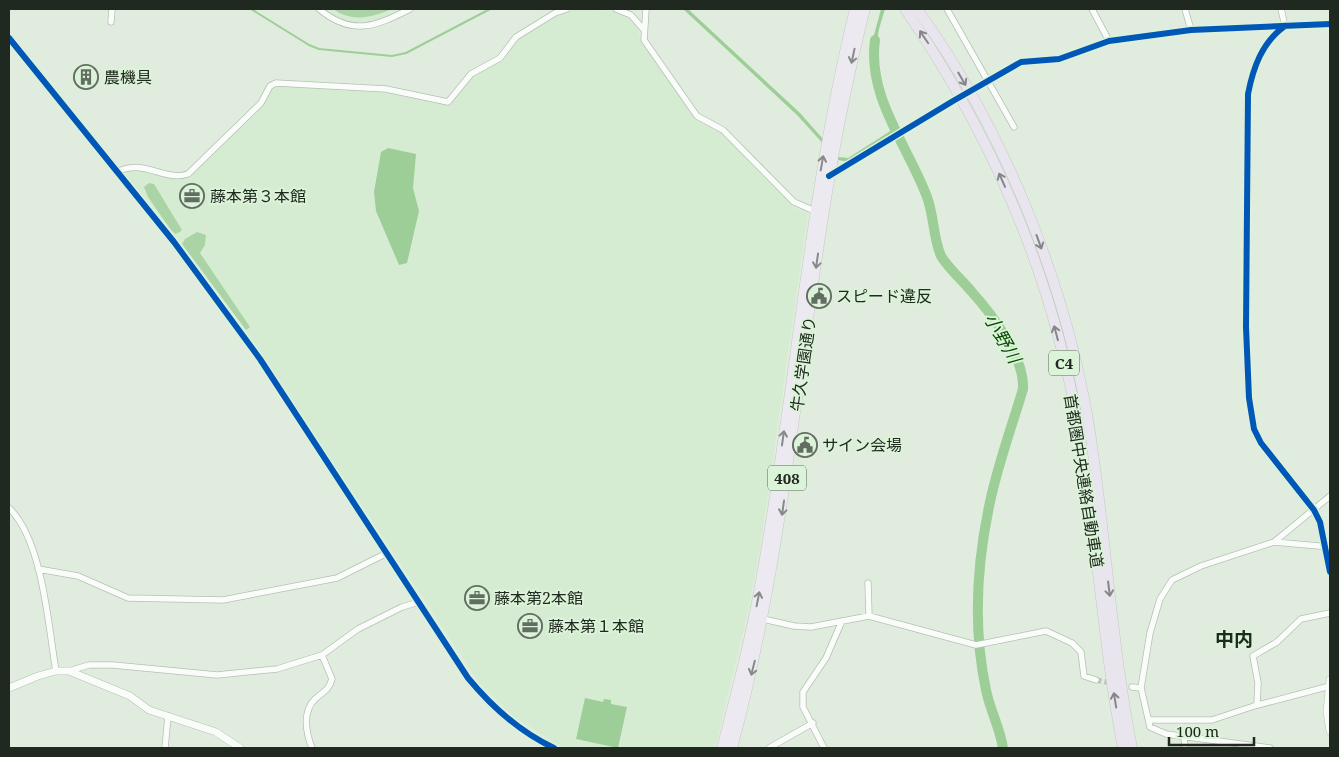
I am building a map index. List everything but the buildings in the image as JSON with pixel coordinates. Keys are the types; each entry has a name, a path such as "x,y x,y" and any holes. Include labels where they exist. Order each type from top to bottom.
{"highway":[{"name":"牛久学園通り","path":"732,748 763,619 780,529 836,90 855,9"},
{"name":"牛久学園通り","path":"722,748 746,656 762,576 819,212 829,176 848,80 865,9"},
{"name":"首都圏中央連絡自動車道","path":"905,9 937,56 982,136 1020,220 1047,299 1078,424 1110,672 1123,748"},
{"name":"首都圏中央連絡自動車道","path":"917,9 972,96 1011,174 1038,239 1058,298 1088,424 1118,663 1132,748"}],"street":[{"path":"110,22 112,9"},
{"path":"319,9 340,22 368,27 410,9"},
{"path":"117,172 132,166 175,175 188,174 261,103 270,86 276,83 386,88 448,102 471,74 500,58 516,37 555,13 567,9"},
{"path":"616,9 630,15 644,30"},
{"path":"646,9 644,40 697,116 723,130 794,202 819,212"},
{"path":"947,9 1014,127"},
{"path":"1092,9 1109,41"},
{"path":"1185,9 1191,30"},
{"path":"1281,9 1285,26"},
{"path":"980,85 1021,62 1059,59 1109,41 1191,30 1330,24"},
{"path":"1285,26 1269,40 1257,60 1248,94 1246,327 1249,398 1254,428 1261,443 1314,510 1328,547 1330,572"},
{"path":"9,38 174,242 260,359 456,661 482,695 515,724 554,748"},
{"path":"829,176 952,100"},
{"path":"1270,748 1166,734 1150,727 1141,688 1150,633 1160,599 1172,580 1201,566 1274,542 1330,496"},
{"path":"9,508 30,540 38,569 56,671"},
{"path":"1274,542 1328,547"},
{"path":"38,569 78,576 128,598 224,600 337,578 387,553"},
{"path":"868,583 869,616"},
{"path":"9,688 56,671 69,671 89,665 113,665 162,671 228,675 277,669 322,655 358,629 402,607 419,602"},
{"path":"1257,705 1258,683 1253,656 1277,642 1301,619 1330,613"},
{"path":"763,619 794,626 811,626 869,616 976,646 1046,631 1052,632 1072,643 1081,652 1084,676 1096,680"},
{"path":"824,748 804,707 803,692 826,658 842,621"},
{"path":"312,748 306,719 314,700 330,686 332,679 322,655"},
{"path":"69,671 116,689 130,696 149,710 216,732 240,748"},
{"path":"1330,680 1326,712 1330,731"},
{"path":"1149,720 1212,720 1257,705 1330,686"},
{"path":"1132,687 1141,688"},
{"path":"164,748 168,716"},
{"path":"769,748 813,723"},
{"path":"1184,736 1184,748"}],"shaded area":[{"path":"324,9 405,9 381,20 360,24 339,19"},
{"path":"333,9 392,9 370,16 355,17"},
{"path":"576,9 612,11 626,15 635,24 642,41 699,121 722,132 796,209 808,212 760,549 747,615 715,748 567,748 558,745 514,717 479,683 249,335 174,234 123,171 128,169 182,177 263,106 271,91 278,85 318,89 376,90 445,105 450,103 472,77 503,58 518,39 553,17"},
{"path":"683,9 688,9 800,113 839,157 848,158 892,130 895,133 849,162 838,160 797,115"},
{"path":"881,9 885,9 879,29 875,54 872,54 874,35"},
{"path":"388,148 416,154 413,188 419,211 407,263 399,265 376,211 374,192 381,152"},
{"path":"149,183 154,184 182,230 180,232 175,234 171,230 148,197 144,187"},
{"path":"197,232 206,235 205,245 200,253 250,327 246,330 182,244 185,239"},
{"path":"585,698 603,702 604,699 611,700 611,704 627,707 618,748 576,739"}],"waterway":[{"path":"251,9 309,45 319,49 392,56 406,53 490,9"},
{"name":"小野川","path":"875,40 874,61 883,101 927,197 936,242 941,256 1006,337 1019,364 1022,377 1023,389 990,502 982,548 978,596 979,643 982,667 988,697 1003,748"}],"tunnel":[{"path":"1096,680 1132,687"}],"cycle path":[{"path":"829,176 1021,62 1059,59 1109,41 1191,30 1330,24"},
{"path":"1285,26 1270,40 1260,56 1248,94 1246,327 1249,398 1254,429 1261,443 1314,510 1320,522 1330,572"},
{"path":"9,38 174,242 260,359 468,678 507,718 554,748"}],"place":[{"name":"農機具","path":"86,77"},
{"name":"藤本第３本館","path":"192,196"},
{"name":"スピード違反","path":"819,296"},
{"name":"サイン会場","path":"805,445"},
{"name":"藤本第2本館","path":"477,598"},
{"name":"藤本第１本館","path":"530,626"}],"district":[{"name":"中内","path":"1234,639"}]}
